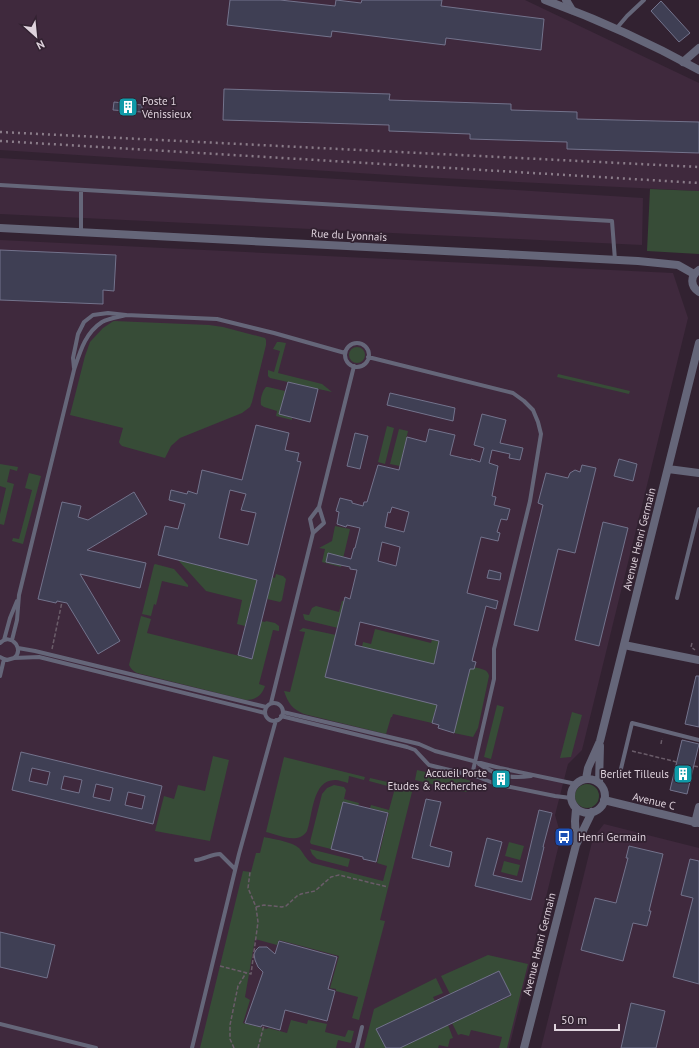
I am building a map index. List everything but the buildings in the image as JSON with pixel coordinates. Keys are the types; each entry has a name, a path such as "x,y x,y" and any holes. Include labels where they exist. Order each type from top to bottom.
{"street":[{"path":"545,0 616,29 664,51 699,70"},
{"path":"566,0 572,10"},
{"path":"683,62 699,48"},
{"name":"Rue du Lyonnais","path":"0,228 615,260 678,265 697,272"},
{"path":"697,272 693,277 692,284 699,292"},
{"name":"Avenue Henri Germain","path":"586,779 588,768 600,741 699,343"},
{"path":"668,469 699,474"},
{"path":"624,645 699,660"},
{"name":"Avenue Henri Germain","path":"524,1048 576,845 592,812 600,808 604,800 604,791 599,783 600,741"},
{"path":"571,798 573,788 582,780 591,779 599,783"},
{"name":"Avenue Henri Germain","path":"571,798 576,809 576,845"},
{"name":"Avenue C","path":"604,800 697,823"},
{"path":"697,823 699,807"},
{"path":"576,809 584,812 592,812"}],"lane":[{"path":"616,29 644,0"},
{"path":"0,185 612,221 615,260"},
{"path":"81,190 81,232"},
{"path":"74,370 73,358 76,340 84,322 93,315 108,313 217,318 345,353"},
{"path":"2,642 19,595 74,370 85,339 103,321 126,315"},
{"path":"359,343 368,350 368,357 364,364 358,367 348,363 345,353 348,346 359,343"},
{"path":"368,357 513,393 533,410 542,434 530,501 494,649 494,679 472,775"},
{"path":"276,720 268,719 265,715 266,707 271,703 313,533 310,518 319,507 354,366"},
{"path":"313,533 324,523 319,507"},
{"path":"677,598 699,509"},
{"path":"12,640 17,620 19,595"},
{"path":"2,642 12,640"},
{"path":"12,640 18,648 18,654 14,658"},
{"path":"18,648 266,707"},
{"path":"0,676 2,658 11,660 14,658 39,657 265,713"},
{"path":"271,703 274,702 279,704 282,709 282,714"},
{"path":"282,714 419,744 435,751 476,762 576,784"},
{"path":"192,1048 235,869 276,720 282,714"},
{"path":"282,714 407,747 415,750 429,764 472,775 496,784 571,798"},
{"path":"619,777 632,723 699,740"},
{"path":"476,762 488,770 506,777 521,778 536,776"},
{"path":"196,860 200,860 215,854 220,854 235,869"},
{"path":"0,1024 96,1048"},
{"path":"357,1048 362,1027"}],"path":[{"path":"51,655 62,602"},
{"path":"692,643 691,647 694,650 699,651"},
{"path":"626,750 677,762"},
{"path":"694,766 699,767"},
{"path":"220,966 250,974 258,922 256,907 248,888 250,872"},
{"path":"256,907 264,905 286,906 297,896 315,891 328,878 335,875 388,887"},
{"path":"234,1048 230,1039 230,1025 238,986 246,973"},
{"path":"258,1048 264,1025"}],"shaded area":[{"path":"0,0 525,0 699,83 699,191 421,177 0,150"},
{"path":"0,158 643,198 642,245 0,214"},
{"path":"0,240 673,273 688,318 582,750 568,764 555,815 561,836 509,1048 0,1048"},
{"path":"604,824 699,848 699,1048 541,1048 593,838"}],"green space":[{"path":"650,189 699,191 699,254 647,251"},
{"path":"114,321 209,325 223,327 265,338 266,345 250,407 242,413 180,438 171,446 165,458 122,446 119,442 123,428 70,415 90,342 103,328"},
{"path":"277,342 286,343 278,373 322,384 332,392 270,378 268,376 268,370 274,372 280,351 273,349"},
{"path":"357,347 364,352 365,355 360,362 357,363 350,358 349,355 354,348"},
{"path":"558,374 630,391 629,394 557,377"},
{"path":"266,387 285,391 280,414 292,418 292,420 276,416 277,411 261,405 263,391"},
{"path":"387,426 394,428 385,464 378,462"},
{"path":"399,429 408,431 400,466 390,464"},
{"path":"0,464 18,467 17,471 10,469 7,482 14,484 4,525 0,524 0,514 6,488 0,486"},
{"path":"29,473 41,476 23,544 12,541 13,538 19,539 32,490 25,488"},
{"path":"335,526 350,529 341,567 322,562 325,549 319,548 332,541"},
{"path":"178,560 257,580 245,626 237,624 242,600 206,591"},
{"path":"155,564 174,569 188,585 188,587 162,581 156,605 154,604 151,616 142,614"},
{"path":"276,574 283,576 286,579 282,600 280,602 267,599 272,577 275,578"},
{"path":"342,601 344,601 338,628 305,620 304,618 303,614 309,615 312,608 316,606 339,612"},
{"path":"141,616 151,619 147,633 252,659 261,621 275,623 279,626 279,631 273,630 259,684 265,686 262,692 256,698 246,700 137,673 131,669 129,665"},
{"path":"303,628 336,635 325,677 445,707 444,713 435,711 432,723 393,714 386,734 304,714 296,710 287,699 284,691 290,692 305,632 299,631"},
{"path":"375,629 431,643 432,640 451,644 446,667 362,647 363,642 371,644"},
{"path":"474,667 486,671 489,676 478,728 473,737 454,733 470,669 474,669"},
{"path":"497,705 504,707 491,759 484,757"},
{"path":"572,712 582,715 571,757 560,758"},
{"path":"213,756 229,760 210,841 155,831 164,796 174,799 178,785 205,791"},
{"path":"284,757 365,777 364,780 349,776 348,783 337,780 327,782 318,792 307,831 299,837 282,837 266,832"},
{"path":"417,770 456,779 462,778 472,782 469,790 464,792 415,780"},
{"path":"370,778 413,788 380,920 385,921 359,1020 352,1018 358,997 330,988 339,956 279,940 277,945 255,939 245,997 250,1000 243,1023 287,1033 291,1020 307,1024 308,1020 327,1024 325,1032 345,1037 348,1030 354,1031 351,1043 338,1040 336,1048 200,1048 243,871 251,872 256,853 260,853 264,837 283,841 296,846 312,863 383,881 387,866 377,863 389,813 370,808 371,805 389,810 395,788 369,781"},
{"path":"587,784 596,787 599,796 596,805 587,808 578,805 575,796 578,787"},
{"path":"334,785 344,787 346,790 344,799 359,803 358,806 343,802 331,849 311,844 310,842 322,794 327,788"},
{"path":"509,842 524,846 520,860 505,856"},
{"path":"310,849 350,859 348,867 317,859 312,854"},
{"path":"504,861 520,865 517,876 501,872"},
{"path":"488,955 528,964 507,1048 499,1048 502,1037 471,1030 469,1036 461,1034 458,1035 452,1023 511,996 499,971 450,994 441,976"},
{"path":"436,978 443,993 433,997 435,1001 377,1029 386,1048 364,1048 374,1009"},
{"path":"448,1025 453,1038 450,1039 448,1047 439,1045 438,1048 400,1048"}],"railway":[{"path":"0,132 699,167"},
{"path":"0,141 699,183"}],"place":[{"name":"Poste 1 Vénissieux","path":"128,107"},
{"name":"Berliet Tilleuls","path":"683,774"},
{"name":"Accueil Porte Etudes & Recherches","path":"501,779"},
{"name":"Henri Germain","path":"564,837"}]}
